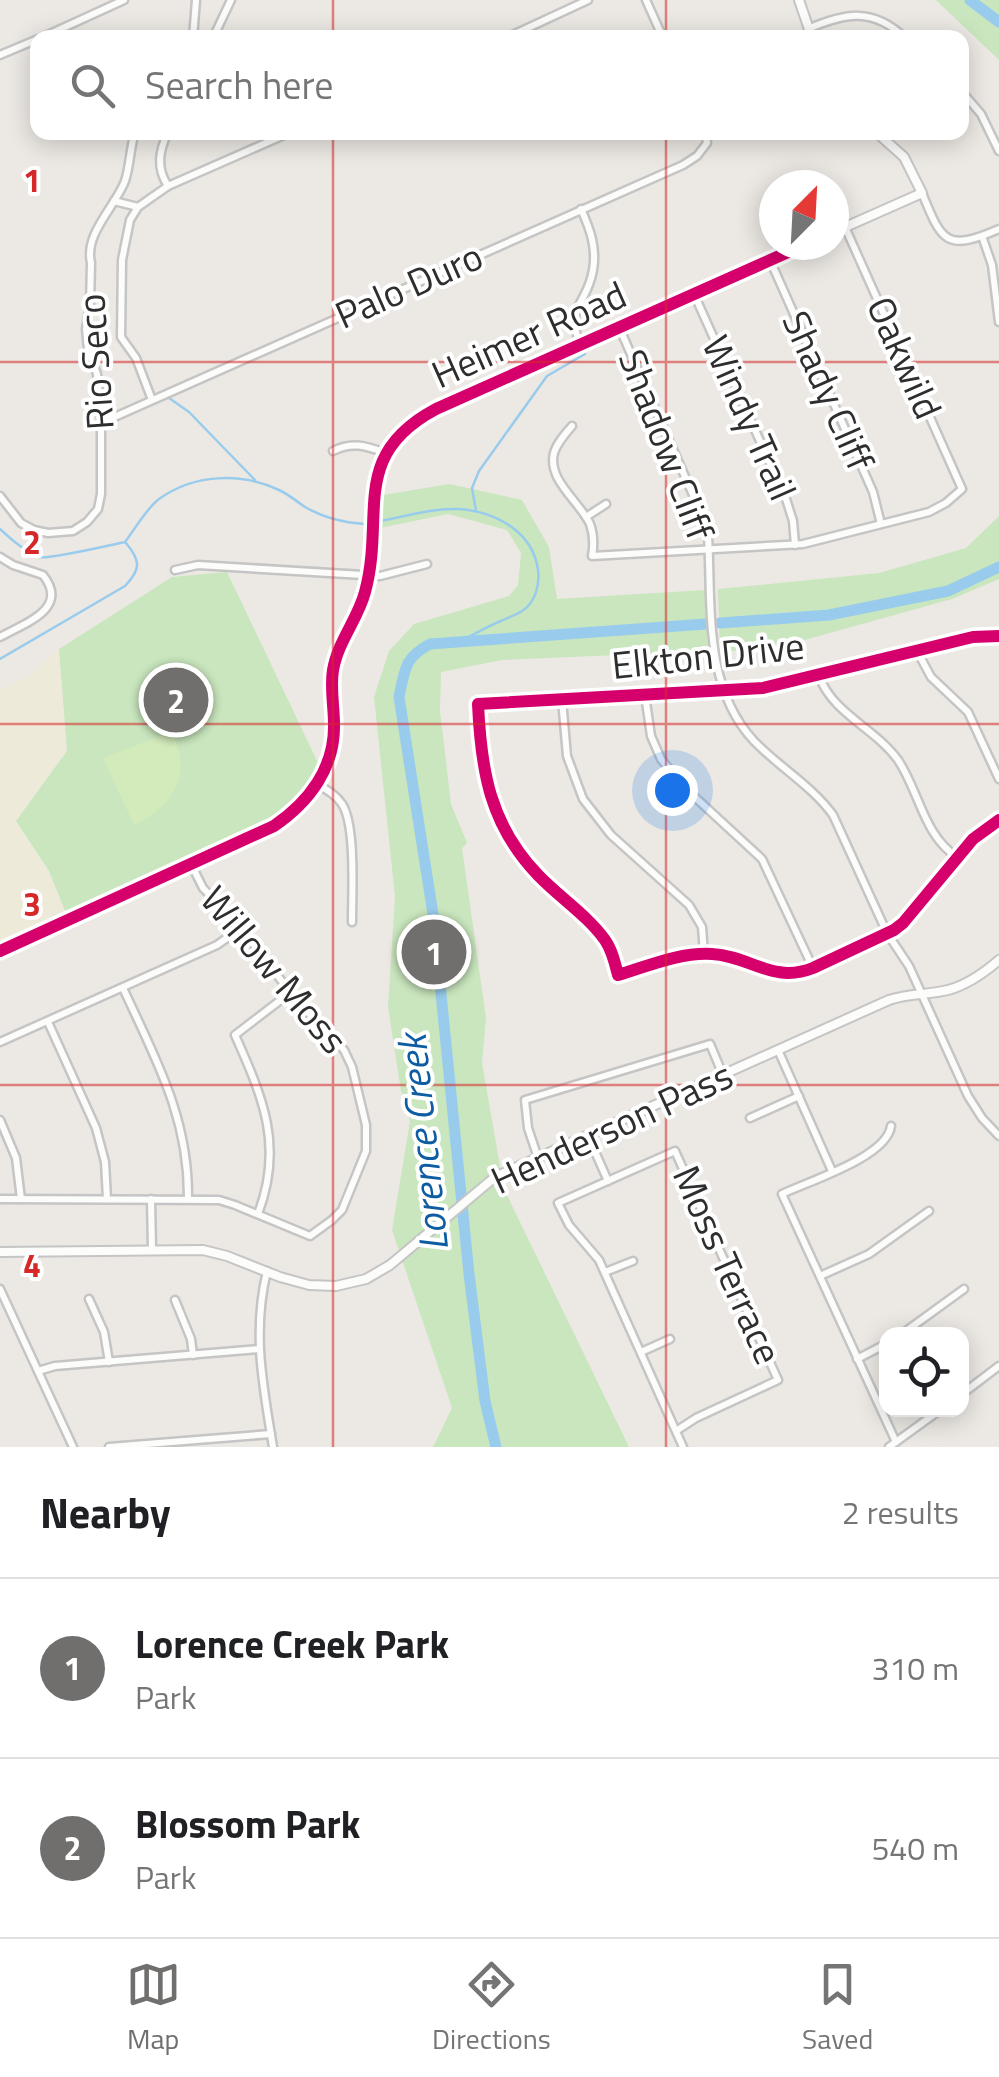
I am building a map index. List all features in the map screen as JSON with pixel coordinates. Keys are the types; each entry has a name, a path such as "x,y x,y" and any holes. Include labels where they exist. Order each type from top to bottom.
{"street":[{"path":"57,30 124,0"},
{"path":"194,30 196,0"},
{"path":"217,30 231,0"},
{"path":"523,30 588,0"},
{"path":"646,0 659,30"},
{"path":"798,0 809,30"},
{"path":"815,30 834,18 860,15 881,21 894,30"},
{"path":"0,56 30,42"},
{"path":"969,100 998,146"},
{"name":"Rio Seco","path":"0,496 15,518 37,530 73,531 95,514 100,499 101,424 97,374 87,344 91,263 88,253 124,182 132,140"},
{"path":"164,140 160,165 168,186"},
{"path":"114,201 138,207 168,186 273,140"},
{"name":"Palo Duro","path":"101,424 692,160 701,153 705,140"},
{"path":"886,140 907,162 934,224 944,236 962,242 999,229"},
{"path":"849,225 922,193"},
{"name":"Rio Seco","path":"138,207 125,235 121,330 123,342 136,358 152,400"},
{"path":"580,345 574,318 590,284 594,260 592,236 581,209"},
{"name":"Oakwild","path":"849,236 962,489 929,512 880,524"},
{"path":"982,236 992,265 999,319 986,318"},
{"name":"Heimer Road","path":"386,453 410,425 436,408 770,260"},
{"name":"Shady Cliff","path":"770,260 873,492 880,524"},
{"name":"Windy Trail","path":"694,294 786,499 795,545"},
{"name":"Shadow Cliff","path":"620,327 705,522 715,649 723,691 752,739 833,815 887,934 906,961 974,1107 999,1136"},
{"path":"572,426 555,449 553,464 592,529 592,556 795,545 880,524"},
{"path":"0,951 274,826 302,805 317,784 331,753 334,733 333,669 339,647 362,602 369,575 374,493 386,453 358,444 332,452"},
{"path":"586,517 606,504"},
{"path":"0,557 46,578 52,593 50,606 0,636"},
{"path":"176,570 198,566 380,576 428,564"},
{"name":"Elkton Drive","path":"704,954 683,956 618,976 611,952 600,934 535,872 504,830 484,775 478,704 779,686 973,637 999,636"},
{"path":"917,650 931,677 968,712 999,779"},
{"path":"820,676 830,698 897,759 938,840 958,858"},
{"path":"645,695 646,714 661,759 685,788 762,859 813,968"},
{"path":"562,700 567,756 583,799 611,835 690,905 702,928 704,954 735,958 779,973 813,968 903,923 979,834 999,820"},
{"path":"317,784 341,802 350,825 352,922"},
{"name":"Willow Moss","path":"191,864 203,888 347,1055 366,1124 366,1151 346,1202 332,1220 310,1236 258,1214"},
{"path":"0,1042 217,945 241,928"},
{"name":"Henderson Pass","path":"0,1252 215,1252 309,1285 346,1284 379,1273 490,1180 889,1000 957,987 997,966"},
{"path":"123,988 168,1086 180,1124 186,1152 188,1200"},
{"path":"0,1199 225,1201 258,1214 268,1182 268,1126 263,1099 235,1036 291,992"},
{"path":"48,1022 96,1128 105,1162 106,1199"},
{"path":"538,1158 525,1100 710,1044 723,1075"},
{"path":"778,1050 832,1171"},
{"path":"750,1118 799,1096"},
{"path":"0,1120 19,1168 21,1199"},
{"path":"892,1126 888,1137 866,1155 782,1194 892,1445 930,1417"},
{"path":"588,1136 608,1181 558,1203 568,1225 594,1253 604,1272 683,1447"},
{"name":"Moss Terrace","path":"608,1181 675,1151 778,1380 676,1431"},
{"path":"152,1198 152,1250"},
{"path":"820,1276 869,1254 929,1211"},
{"path":"604,1272 632,1261"},
{"path":"266,1271 258,1349 273,1447"},
{"path":"912,1327 964,1289"},
{"path":"0,1290 73,1447"},
{"path":"88,1299 104,1332 109,1362"},
{"path":"175,1300 191,1338 193,1355"},
{"path":"640,1352 670,1339"},
{"path":"857,1358 879,1347"},
{"path":"38,1371 55,1366 258,1349"},
{"path":"969,1389 999,1366"},
{"path":"109,1447 271,1434"}],"shaded area":[{"path":"59,649 67,751 17,821 49,871 66,913 0,942 0,690 31,674"}],"green space":[{"path":"936,0 999,0 999,60 969,30"},
{"path":"449,484 522,500 549,547 557,599 705,590 708,651 502,660 441,672 440,711 451,804 467,843 462,848 486,1018 482,1063 504,1189 629,1447 433,1447 452,1408 392,1230 410,1121 401,1091 388,1007 395,897 374,697 389,651 414,624 509,596 518,585 521,553 507,530 448,514 380,528 383,495"},
{"path":"999,516 999,579 952,599 769,650 720,651 718,589 879,573 966,548"},
{"path":"227,572 320,767 294,801 275,815 66,913 49,871 16,821 67,751 59,649 172,577"},
{"path":"171,732 181,761 176,787 160,808 134,825 103,758"}],"waterway":[{"name":"Lorence Creek","path":"970,0 999,22"},
{"path":"476,511 472,488 479,471 547,376 585,354"},
{"path":"169,398 189,412 255,480"},
{"path":"0,529 39,557 125,542 159,499 187,485 218,478 264,484 319,514 365,524"},
{"path":"381,521 439,510 472,511 510,526 528,544 535,556 538,576 536,593 527,608 459,642"},
{"path":"0,659 125,586 137,565 126,543"},
{"name":"Lorence Creek","path":"720,623 829,615 948,591 999,567"},
{"name":"Lorence Creek","path":"496,1447 485,1401 469,1274 433,914 399,697 403,679 410,660 430,644 706,624"}],"cycle path":[{"path":"0,951 274,826 309,795 330,755 333,670 365,592 380,467 409,427 436,409 770,260"},
{"path":"999,636 973,637 763,688 478,704 491,796 509,837 538,875 605,940 618,975 664,960 700,954 726,956 786,973 813,968 903,923 973,839 999,820"}],"place":[{"name":"Blossom Park","path":"176,700"},
{"name":"Lorence Creek Park","path":"434,952"}]}
